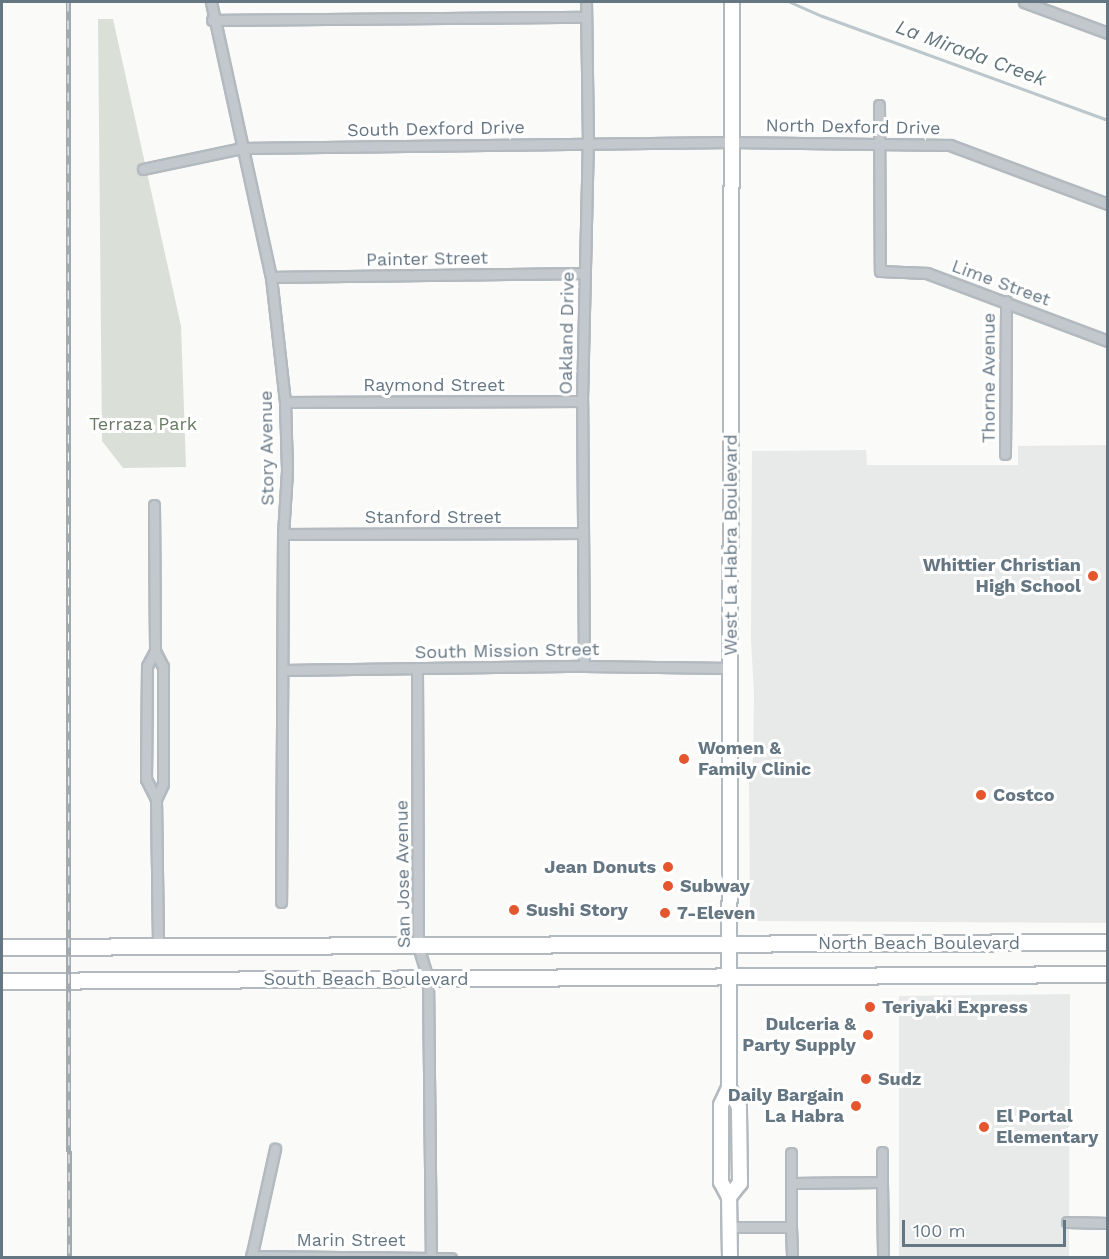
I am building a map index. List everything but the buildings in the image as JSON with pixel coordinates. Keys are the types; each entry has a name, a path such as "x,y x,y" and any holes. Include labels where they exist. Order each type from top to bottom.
{"main road":[{"name":"West La Habra Boulevard","path":"730,1257 729,1197 740,1183 739,1107 729,1088 732,2"},
{"name":"North Beach Boulevard","path":"730,946 1107,942"},
{"name":"South Beach Boulevard","path":"2,947 730,946"},
{"name":"North Beach Boulevard","path":"730,976 1107,974"},
{"name":"South Beach Boulevard","path":"2,981 730,976"}],"street":[{"name":"Story Avenue","path":"210,2 212,20 271,277 285,402 287,471 283,534 281,902"},
{"name":"Oakland Drive","path":"584,666 582,401 588,144 586,2"},
{"path":"1024,2 1107,33"},
{"path":"212,20 586,17"},
{"path":"879,105 879,143"},
{"name":"North Dexford Drive","path":"732,142 950,145 1107,204"},
{"name":"South Dexford Drive","path":"143,169 242,148 732,142"},
{"name":"Lime Street","path":"879,143 880,271 927,273 1107,341"},
{"name":"Painter Street","path":"271,277 584,273"},
{"name":"Thorne Avenue","path":"1005,454 1006,301"},
{"name":"Raymond Street","path":"285,402 582,401"},
{"path":"154,505 155,651 163,667 163,784 156,799"},
{"name":"Stanford Street","path":"283,534 583,533"},
{"path":"155,651 147,666 147,779 156,799 158,946"},
{"name":"South Mission Street","path":"283,670 584,666 731,668"},
{"name":"San Jose Avenue","path":"417,669 418,946 428,978 431,1257"},
{"path":"251,1257 275,1149"},
{"path":"882,1152 883,1257"},
{"path":"791,1153 792,1257"},
{"path":"792,1183 882,1182"},
{"path":"1067,1222 1107,1223"},
{"path":"729,1227 791,1227"},
{"name":"Marin Street","path":"251,1257 451,1257"}],"shaded area":[{"path":"1107,445 1107,923 755,921 750,910 749,782 753,759 754,694 751,640 752,451 866,450 867,465 1018,465 1018,446"},
{"name":"El Portal Elementary","path":"1070,994 1069,1257 899,1257 899,996"}],"green space":[{"name":"Terraza Park","path":"98,19 113,19 181,326 186,467 123,468 102,441"}],"waterway":[{"name":"La Mirada Creek","path":"790,2 822,16 1108,120"}],"railway":[{"path":"68,2 69,1258"}],"place":[{"name":"Whittier Christian High School","path":"1093,576"},
{"name":"Women & Family Clinic","path":"684,759"},
{"name":"Costco","path":"981,795"},
{"name":"Jean Donuts","path":"668,867"},
{"name":"Subway","path":"668,886"},
{"name":"Sushi Story","path":"514,910"},
{"name":"7-Eleven","path":"665,913"},
{"name":"Teriyaki Express","path":"870,1007"},
{"name":"Dulceria & Party Supply","path":"868,1035"},
{"name":"Sudz","path":"866,1079"},
{"name":"Daily Bargain La Habra","path":"856,1106"},
{"name":"El Portal Elementary","path":"984,1127"}]}
